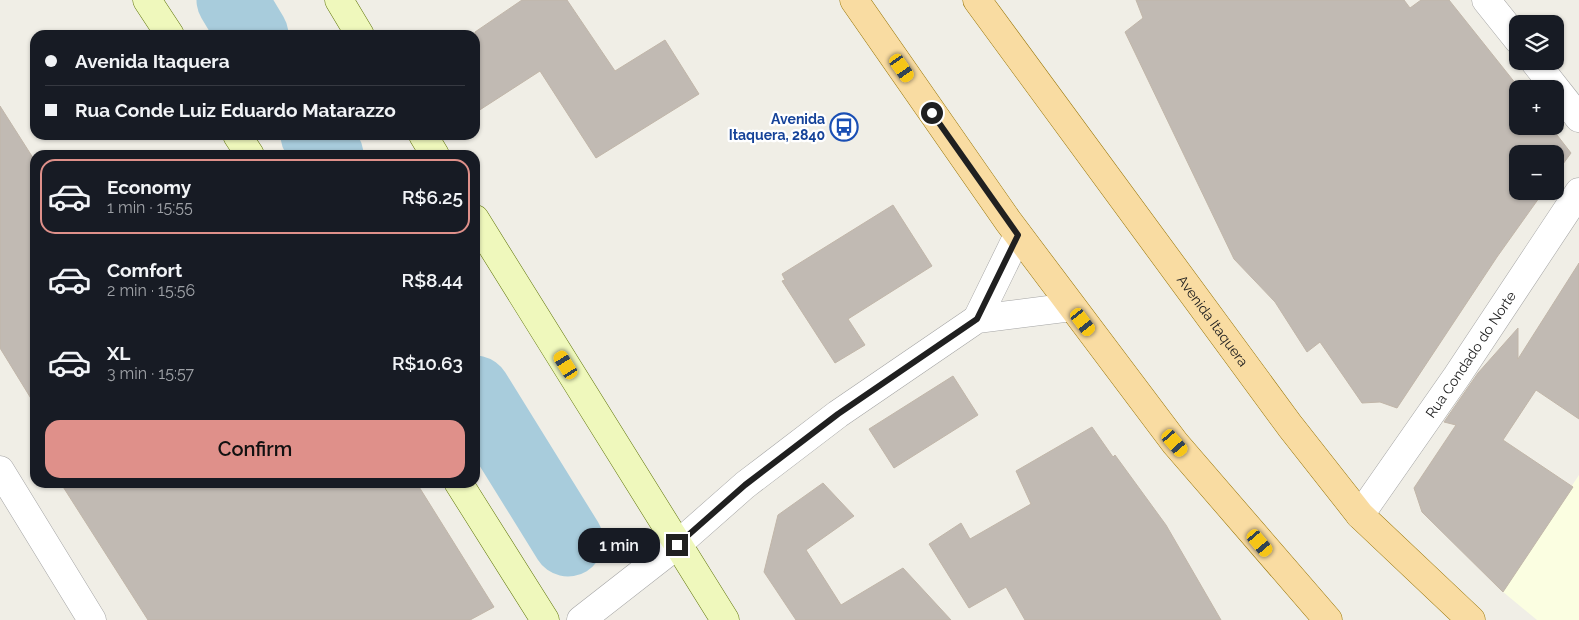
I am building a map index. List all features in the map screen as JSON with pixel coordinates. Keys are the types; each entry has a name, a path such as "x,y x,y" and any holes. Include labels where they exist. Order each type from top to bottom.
{"main road":[{"path":"147,0 167,30"},
{"path":"339,0 357,30"},
{"path":"854,0 1018,235 1175,443 1328,620"},
{"name":"Avenida Itaquera","path":"977,0 1290,426 1360,515 1471,620"},
{"path":"480,227 724,620"},
{"path":"462,488 545,620"}],"street":[{"path":"1486,0 1509,29"},
{"path":"1541,70 1579,118"},
{"name":"Rua Condado do Norte","path":"1360,515 1579,192"},
{"path":"977,319 1018,235"},
{"path":"581,620 677,545 745,485 838,414 977,319 1072,307"},
{"path":"0,470 92,620"}],"shaded area":[{"path":"1579,475 1579,620 1537,620 1502,591"}],"building":[{"path":"522,0 567,0 615,71 665,40 699,94 596,158 540,71 480,110 480,30 478,30"},
{"path":"1136,0 1404,0 1410,8 1421,0 1449,0 1513,80 1509,80 1509,135 1557,135 1571,153 1564,163 1564,145 1509,145 1509,200 1538,200 1497,257 1397,408 1380,402 1362,403 1320,342 1307,352 1275,302 1234,259 1125,32 1143,18"},
{"path":"0,106 30,153 30,397 0,348"},
{"path":"893,205 932,266 848,319 865,345 835,363 782,281 785,280 782,274"},
{"path":"1579,263 1579,419 1536,390 1503,440 1573,487 1503,592 1422,512 1414,488 1456,425 1444,422 1478,373 1518,328 1518,359"},
{"path":"953,376 978,415 894,468 869,429"},
{"path":"1092,427 1166,525 1221,620 1025,620 1006,587 969,608 929,544 961,523 970,539 1031,504 1016,471"},
{"path":"823,483 854,516 806,550 841,605 903,568 951,620 796,620 764,572 778,515"},
{"path":"64,488 420,488 494,607 470,620 148,620"}],"waterway":[{"path":"232,0 250,30"},
{"path":"319,140 325,150"},
{"path":"480,399 568,541"}],"place":[{"name":"Avenida Itaquera, 2840","path":"844,127"}],"route":[{"path":"677,545 745,485 838,414 977,319 1018,235 932,113"}]}
